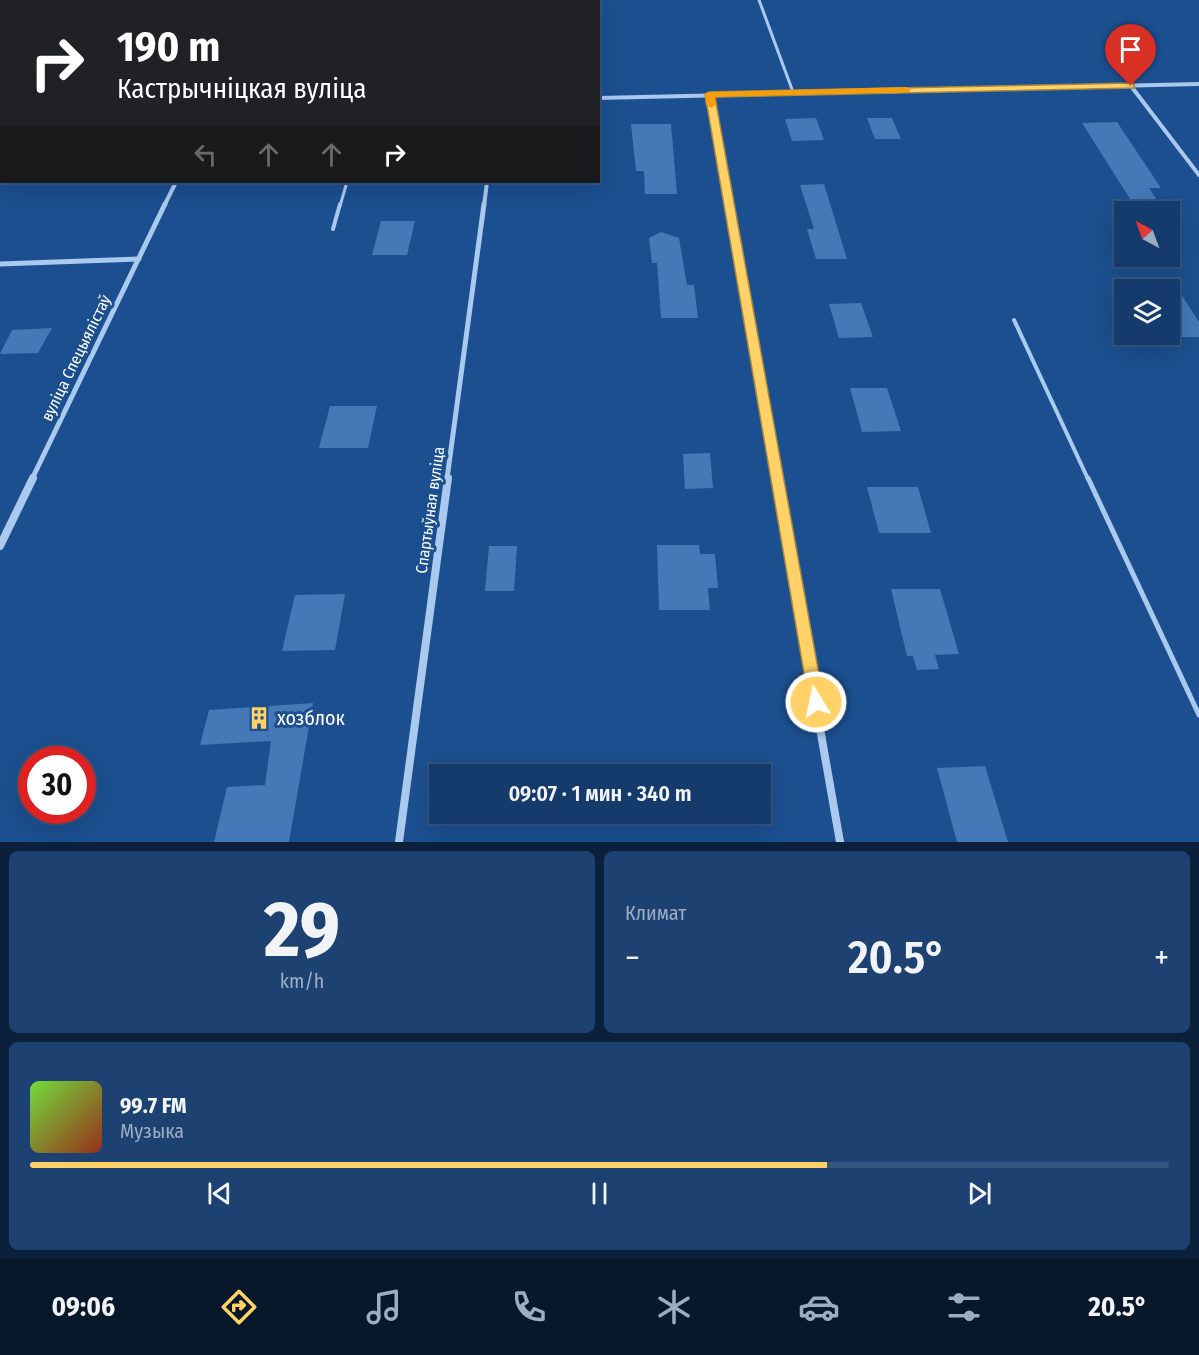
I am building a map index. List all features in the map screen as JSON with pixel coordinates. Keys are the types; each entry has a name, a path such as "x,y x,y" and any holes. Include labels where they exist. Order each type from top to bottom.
{"street":[{"path":"600,98 1199,84"},
{"path":"1131,86 1199,175"},
{"path":"709,94 840,842"},
{"name":"вуліца Спецыялістаў","path":"0,546 176,183"},
{"name":"Спартыўная вуліца","path":"399,842 487,183"},
{"path":"0,264 139,259"}],"lane":[{"path":"759,0 793,92"},
{"path":"333,229 347,183"},
{"path":"1014,320 1199,715"}],"building":[{"path":"816,118 824,140 792,141 785,119"},
{"path":"867,118 892,118 901,139 875,139"},
{"path":"1117,122 1161,188 1149,188 1157,201 1131,201 1082,123"},
{"path":"631,124 671,124 677,194 645,194 644,171 636,171"},
{"path":"824,184 847,259 816,259 807,229 814,229 800,185"},
{"path":"381,221 415,221 407,255 372,255"},
{"path":"661,232 679,238 687,285 694,285 698,318 661,318 657,263 652,263 649,238"},
{"path":"1180,293 1199,322 1199,337 1180,337"},
{"path":"861,303 873,337 839,338 829,304"},
{"path":"52,328 38,353 0,354 12,330"},
{"path":"850,388 887,388 901,431 862,432"},
{"path":"330,406 377,406 368,448 319,448"},
{"path":"710,453 713,488 685,489 683,454"},
{"path":"867,487 918,487 931,533 879,533"},
{"path":"657,545 699,545 700,554 715,554 718,588 708,588 710,610 659,610"},
{"path":"489,546 517,546 514,591 485,591"},
{"path":"891,589 940,589 959,654 935,655 939,669 917,670 913,656 907,656"},
{"path":"345,594 335,650 282,651 295,595"},
{"path":"313,703 289,842 214,842 227,787 265,785 271,741 200,745 209,710"},
{"path":"985,766 1008,842 957,842 937,768"}],"slow traffic":[{"path":"711,105 709,94 906,90"}],"place":[{"name":"хозблок","path":"259,718"}],"route":[{"path":"816,702 709,94 1131,86"}]}
